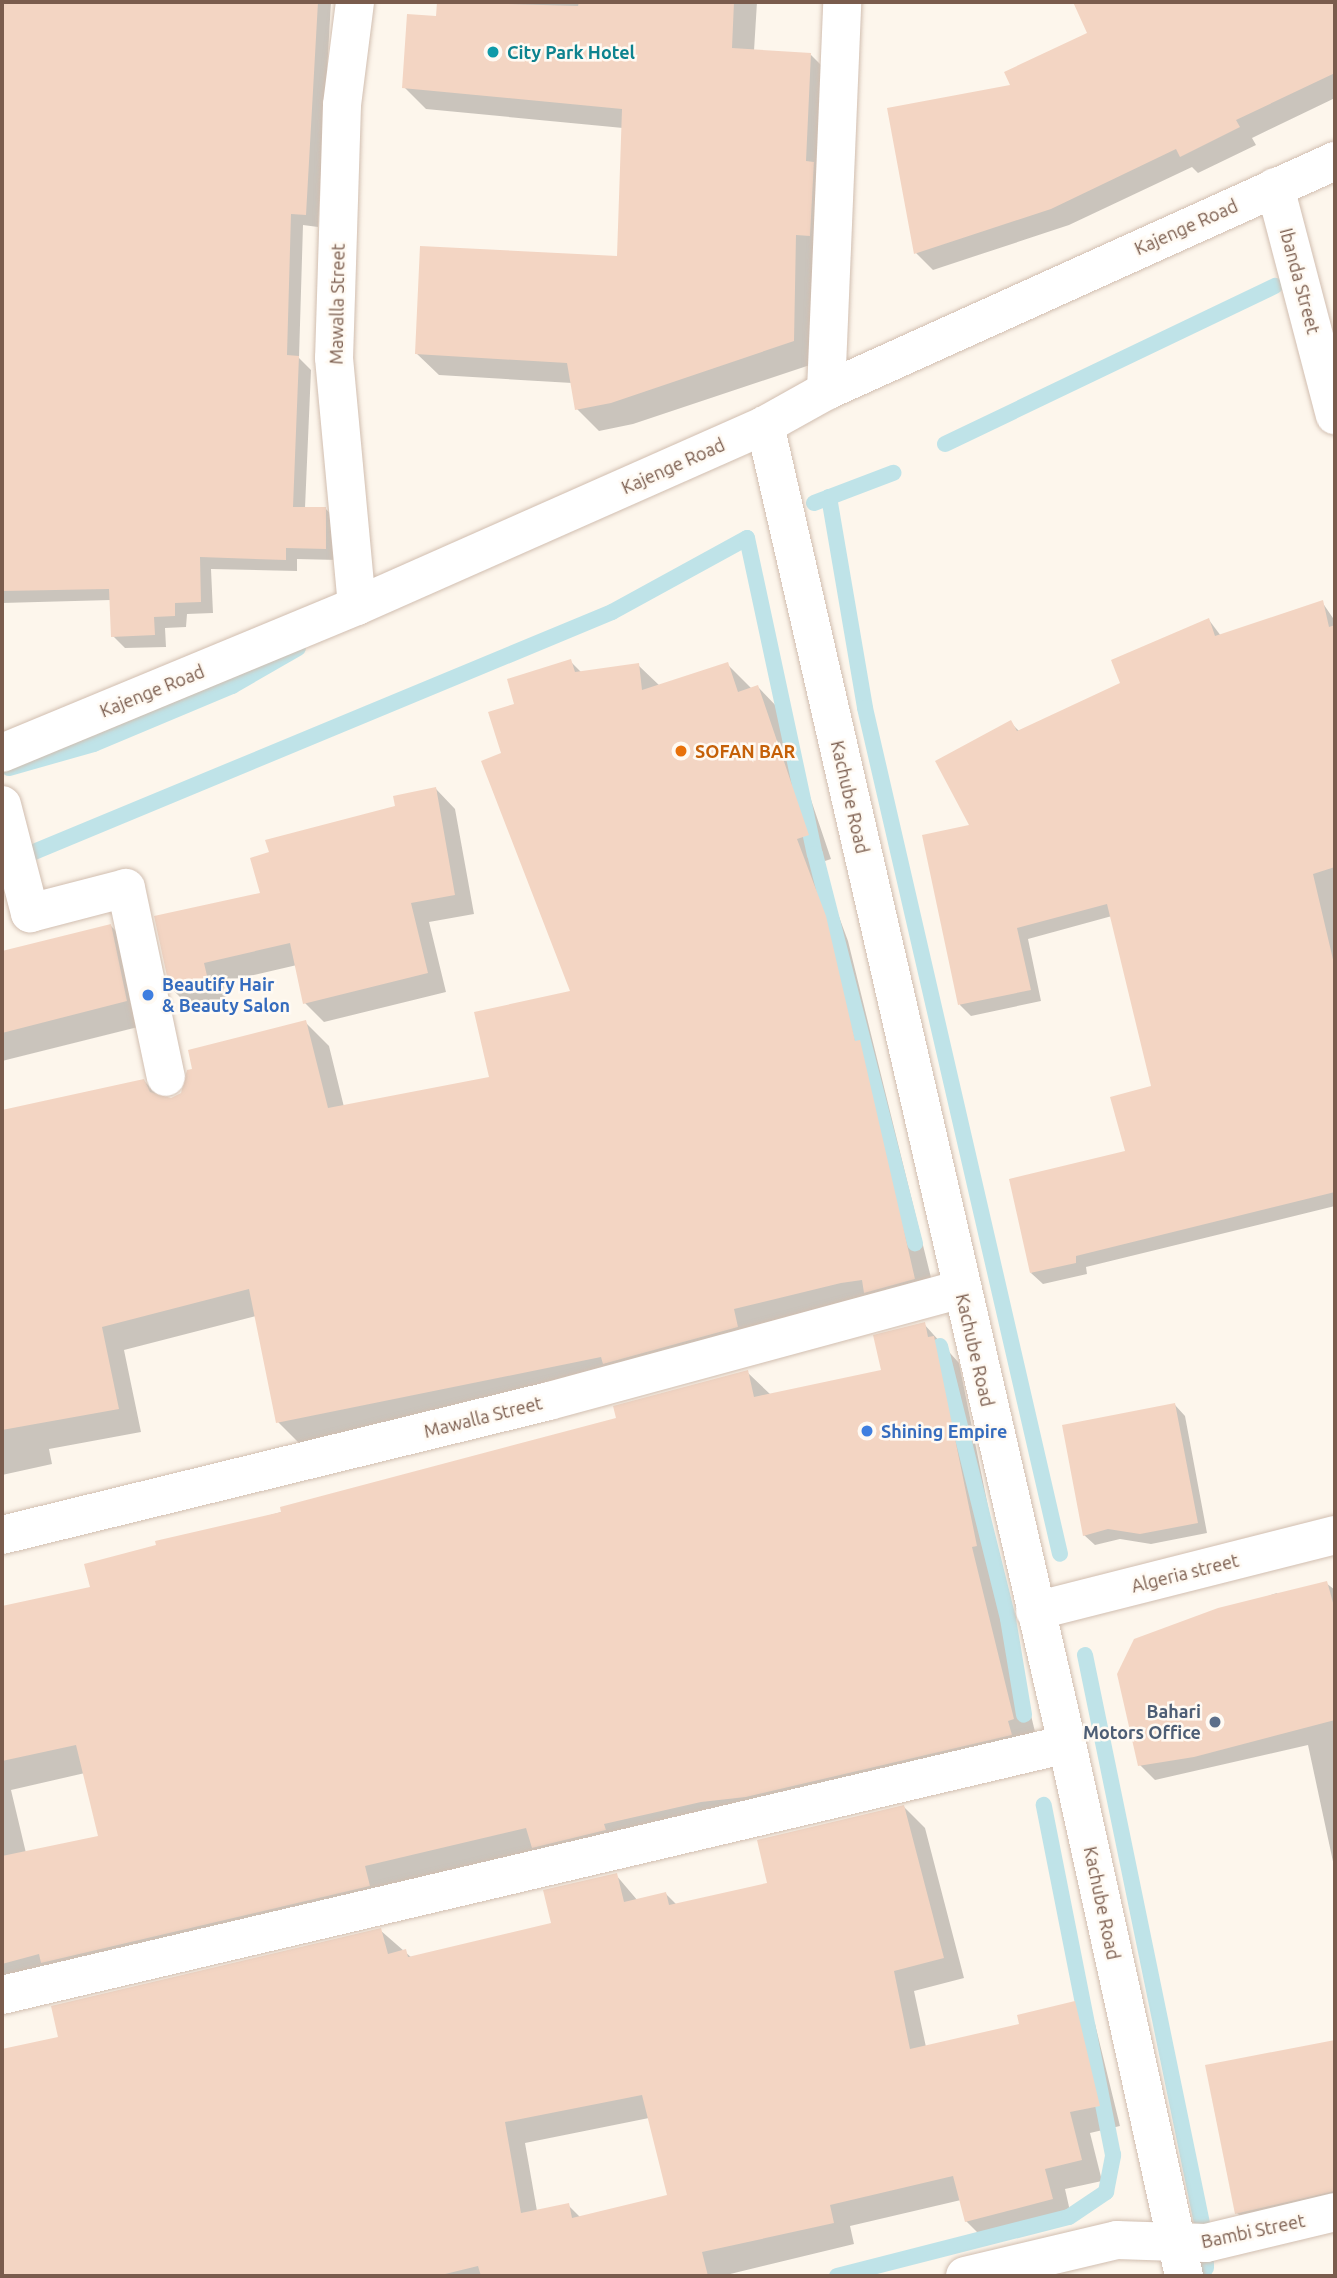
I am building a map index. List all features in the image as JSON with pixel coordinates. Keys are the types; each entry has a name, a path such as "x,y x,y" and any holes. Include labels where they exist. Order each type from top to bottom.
{"street":[{"name":"Mawalla Street","path":"355,2 342,105 334,358 357,606"},
{"path":"826,391 842,2"},
{"name":"Kajenge Road","path":"2,752 357,606 765,425 826,391 1335,161"},
{"name":"Ibanda Street","path":"1275,187 1335,415"},
{"name":"Kachube Road","path":"765,425 1067,1744 1180,2260"},
{"path":"2,806 30,913 126,888 166,1077"},
{"name":"Mawalla Street","path":"2,1535 549,1401 961,1289"},
{"name":"Algeria street","path":"1035,1611 1335,1535"},
{"path":"2,1996 1067,1744"},
{"name":"Bambi Street","path":"965,2276 1117,2241 1180,2260 1246,2236 1335,2212"}],"building":[{"path":"2,2 318,2 306,215 291,214 287,355 299,356 293,507 326,507 326,549 286,548 286,560 200,557 201,602 175,603 175,616 154,617 155,635 111,637 109,589 2,591"},
{"path":"437,2 578,6 579,2 734,2 732,48 811,53 806,161 814,162 810,236 796,235 794,341 611,403 575,410 567,363 415,354 420,246 617,256 622,109 402,88 407,14 436,16"},
{"path":"1073,2 1335,2 1335,73 1236,120 1240,127 1180,157 1176,149 1051,209 914,254 887,108 1010,85 1004,72 1087,33"},
{"path":"1323,600 1329,627 1335,625 1335,867 1313,874 1335,968 1335,1192 1076,1256 1076,1263 1030,1273 1009,1179 1125,1151 1110,1097 1151,1086 1107,904 1017,928 1031,990 958,1005 922,835 969,825 935,761 1011,720 1017,731 1120,683 1111,660 1209,618 1215,636"},
{"path":"571,659 575,672 639,663 642,690 728,662 738,692 758,685 809,835 797,839 826,916 855,1041 860,1040 915,1279 864,1293 862,1280 841,1283 734,1309 738,1327 603,1364 601,1357 276,1423 249,1289 102,1327 119,1409 2,1430 2,1110 144,1079 150,1092 171,1098 181,1093 187,1070 192,1069 188,1050 306,1020 328,1108 489,1077 474,1012 570,991 481,761 501,753 488,712 514,704 507,679"},
{"path":"436,787 455,895 411,903 428,973 303,1004 290,943 204,963 208,980 170,990 154,916 260,893 250,858 269,852 265,840 395,806 393,796"},
{"path":"111,924 127,1001 2,1033 2,951"},
{"path":"925,1322 928,1337 934,1336 977,1546 972,1547 1014,1719 1008,1721 1012,1735 746,1797 701,1802 604,1824 606,1830 532,1848 526,1828 365,1866 370,1886 41,1963 39,1954 2,1964 2,1856 98,1836 76,1745 2,1761 2,1606 90,1587 84,1564 156,1545 155,1541 281,1512 280,1507 616,1418 613,1406 748,1370 754,1397 881,1370 873,1335"},
{"path":"1175,1403 1198,1523 1140,1534 1108,1529 1083,1536 1062,1425"},
{"path":"1327,1581 1335,1610 1335,1720 1194,1757 1138,1766 1117,1674 1134,1639 1218,1608"},
{"path":"904,1805 944,1958 894,1971 910,2049 1019,2024 1017,2015 1075,2001 1100,2106 1070,2112 1082,2160 1045,2169 1053,2199 965,2222 953,2176 830,2205 834,2223 702,2252 708,2276 481,2276 478,2266 437,2276 2,2276 2,2049 58,2037 51,2006 381,1928 388,1954 406,1949 408,1957 551,1923 543,1890 617,1873 624,1902 666,1892 669,1905 767,1883 757,1840","holes":["642,2095 667,2195 572,2218 569,2203 521,2213 505,2122"]},
{"path":"1335,2040 1335,2191 1235,2214 1205,2065"}],"waterway":[{"path":"945,444 1275,286"},
{"path":"814,503 893,473"},
{"path":"829,497 865,708 1060,1554"},
{"path":"17,859 612,612 747,538 815,854 915,1243"},
{"path":"9,768 94,744 232,686 298,648"},
{"path":"940,1346 1008,1619 1024,1715"},
{"path":"1085,1655 1206,2243 1206,2268"},
{"path":"837,2276 1069,2217 1106,2192 1113,2155 1044,1805"}],"place":[{"name":"City Park Hotel","path":"493,52"},
{"name":"SOFAN BAR","path":"681,751"},
{"name":"Beautify Hair & Beauty Salon","path":"148,995"},
{"name":"Shining Empire","path":"867,1431"},
{"name":"Bahari Motors Office","path":"1215,1722"}]}
